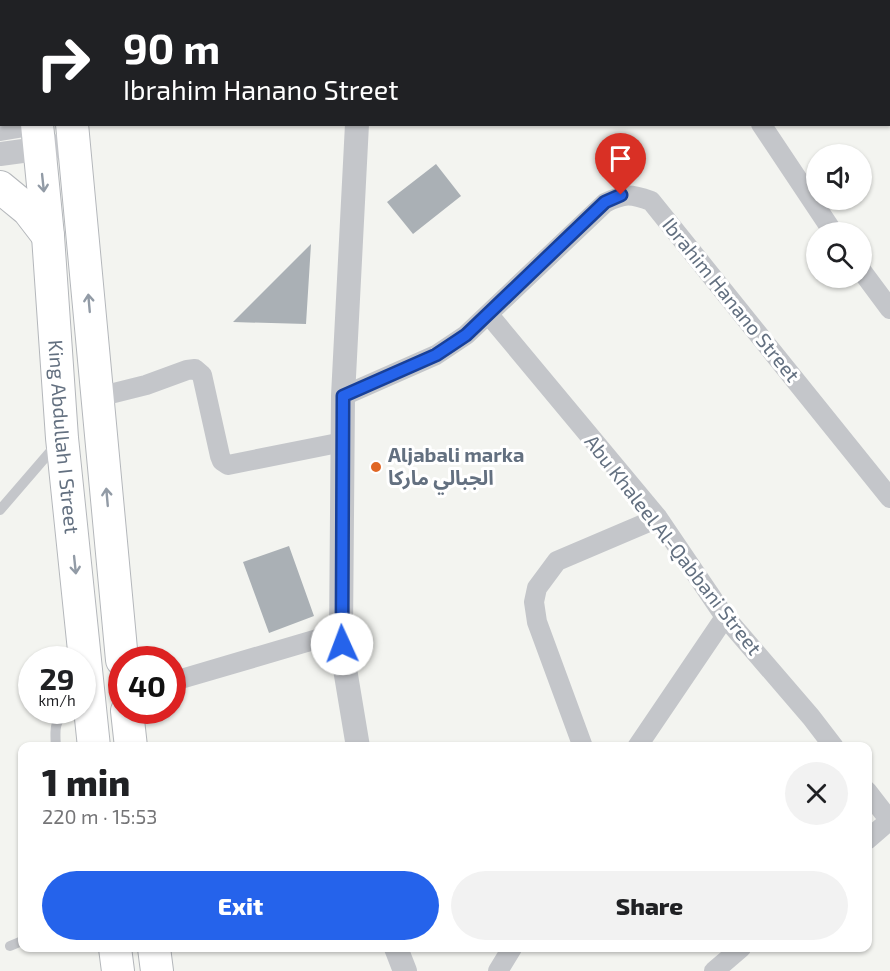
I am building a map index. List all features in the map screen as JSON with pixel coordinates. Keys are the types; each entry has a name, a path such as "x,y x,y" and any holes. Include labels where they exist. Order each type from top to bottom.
{"main road":[{"name":"King Abdullah I Street","path":"35,132 48,236 76,646"},
{"name":"King Abdullah I Street","path":"73,134 121,646"},
{"path":"0,188 28,210 48,236"},
{"name":"King Abdullah I Street","path":"86,724 92,742"},
{"path":"116,952 118,971"},
{"path":"154,952 156,971"}],"street":[{"path":"357,126 343,396 341,632 357,742"},
{"path":"762,126 826,222"},
{"path":"0,129 73,134"},
{"path":"0,154 35,132"},
{"name":"Ibrahim Hanano Street","path":"343,396 436,355 466,335 605,202 621,195 635,195 651,201 890,498"},
{"path":"872,285 890,309"},
{"name":"Abu Khaleel Al-Qabbani Street","path":"489,315 658,518 725,617 830,742"},
{"path":"98,397 146,385 187,369 195,369 202,375 220,456 228,465 343,442"},
{"path":"581,742 537,622 534,602 537,588 557,561 658,518"},
{"path":"640,742 725,617"},
{"path":"186,678 341,632"},
{"path":"872,798 890,821 872,836"},
{"path":"398,952 405,971"},
{"path":"498,971 510,952"},
{"path":"714,971 736,952"}],"lane":[{"path":"0,510 62,438"},
{"path":"56,724 56,742"},
{"path":"10,946 18,943"}],"building":[{"path":"436,164 461,196 413,234 387,202"},
{"path":"311,244 306,324 233,322"},
{"path":"289,546 314,616 269,633 243,562"}],"place":[{"name":"Aljabali marka الجبالي ماركا","path":"376,467"}],"route":[{"path":"342,644 343,396 436,355 466,335 605,202 621,195"}]}
